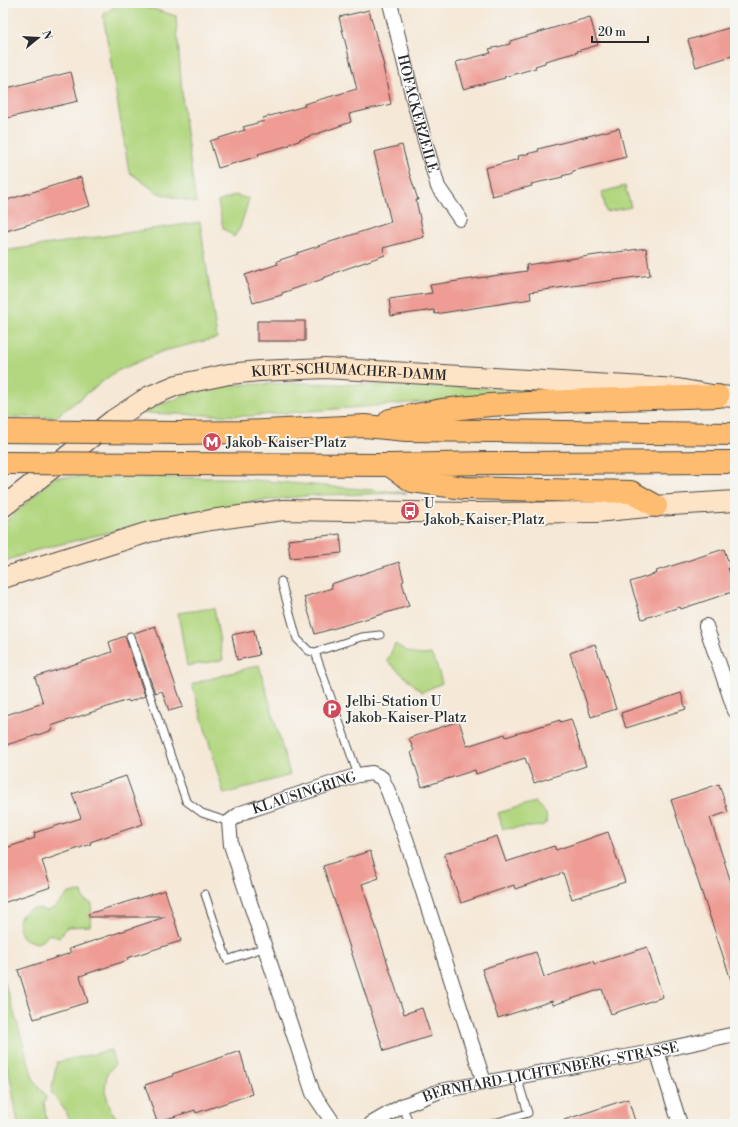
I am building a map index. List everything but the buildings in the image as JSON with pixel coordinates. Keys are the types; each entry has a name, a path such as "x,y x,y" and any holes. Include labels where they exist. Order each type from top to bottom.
{"highway":[{"path":"365,426 442,410 490,405 587,400 726,397"},
{"path":"3,431 188,433 365,426 406,430 735,434"},
{"path":"3,463 388,465 735,462"},
{"path":"388,465 412,481 464,488 631,492 656,506"}],"main road":[{"name":"KURT-SCHUMACHER-DAMM","path":"3,507 113,420 150,396 177,385 229,374 325,368 678,389 726,397"},
{"path":"3,578 149,532 211,520 283,510 474,513 596,512 656,506 735,501"}],"street":[{"name":"HOFACKERZEILE","path":"390,3 414,102 438,188 460,219"},
{"path":"706,626 735,711"},
{"name":"KLAUSINGRING","path":"229,822 241,813 358,775 372,773 382,778 406,839 484,1082"},
{"path":"229,822 231,845 266,947 313,1093 334,1124"},
{"name":"BERNHARD-LICHTENBERG-STRASSE","path":"371,1124 402,1106 440,1091 656,1051 735,1034"},
{"path":"656,1051 680,1124"}],"lane":[{"path":"281,581 297,639 309,651 315,652 361,637 380,635"},
{"path":"130,636 186,801 202,813 229,822"},
{"path":"315,652 358,775"},
{"path":"205,894 227,960 266,947"},
{"path":"491,1124 528,1113 517,1077"},
{"path":"402,1106 410,1124"}],"green space":[{"path":"120,3 133,3 176,16 184,118 196,203 158,193 129,172 103,15"},
{"path":"625,186 631,207 606,212 602,192"},
{"path":"235,195 249,199 240,228 234,237 223,228 218,202"},
{"path":"200,222 217,338 163,351 115,372 56,417 3,417 3,251"},
{"path":"298,383 572,390 249,416 139,413 189,394 228,385"},
{"path":"55,477 232,478 407,493 316,495 249,502 184,514 33,551 3,562 3,524"},
{"path":"214,608 223,660 187,666 178,613"},
{"path":"395,644 412,653 420,655 431,654 438,669 442,683 422,692 387,661"},
{"path":"259,665 290,775 224,794 192,684"},
{"path":"535,802 546,814 547,822 542,826 503,829 498,813"},
{"path":"82,892 84,900 92,904 90,926 67,927 59,938 49,934 44,940 37,943 24,939 20,932 19,921 24,913 32,909 41,909 46,911 54,908 69,893"},
{"path":"3,978 33,1078 45,1095 46,1099 44,1102 47,1124 18,1124 11,1082 3,1048"},
{"path":"111,1050 115,1064 107,1074 105,1091 111,1110 121,1124 70,1124 67,1113 51,1092 57,1062"}],"place":[{"name":"Jakob-Kaiser-Platz","path":"212,442"},
{"name":"U Jakob-Kaiser-Platz","path":"410,511"},
{"name":"Jelbi-Station U Jakob-Kaiser-Platz","path":"332,709"}]}
